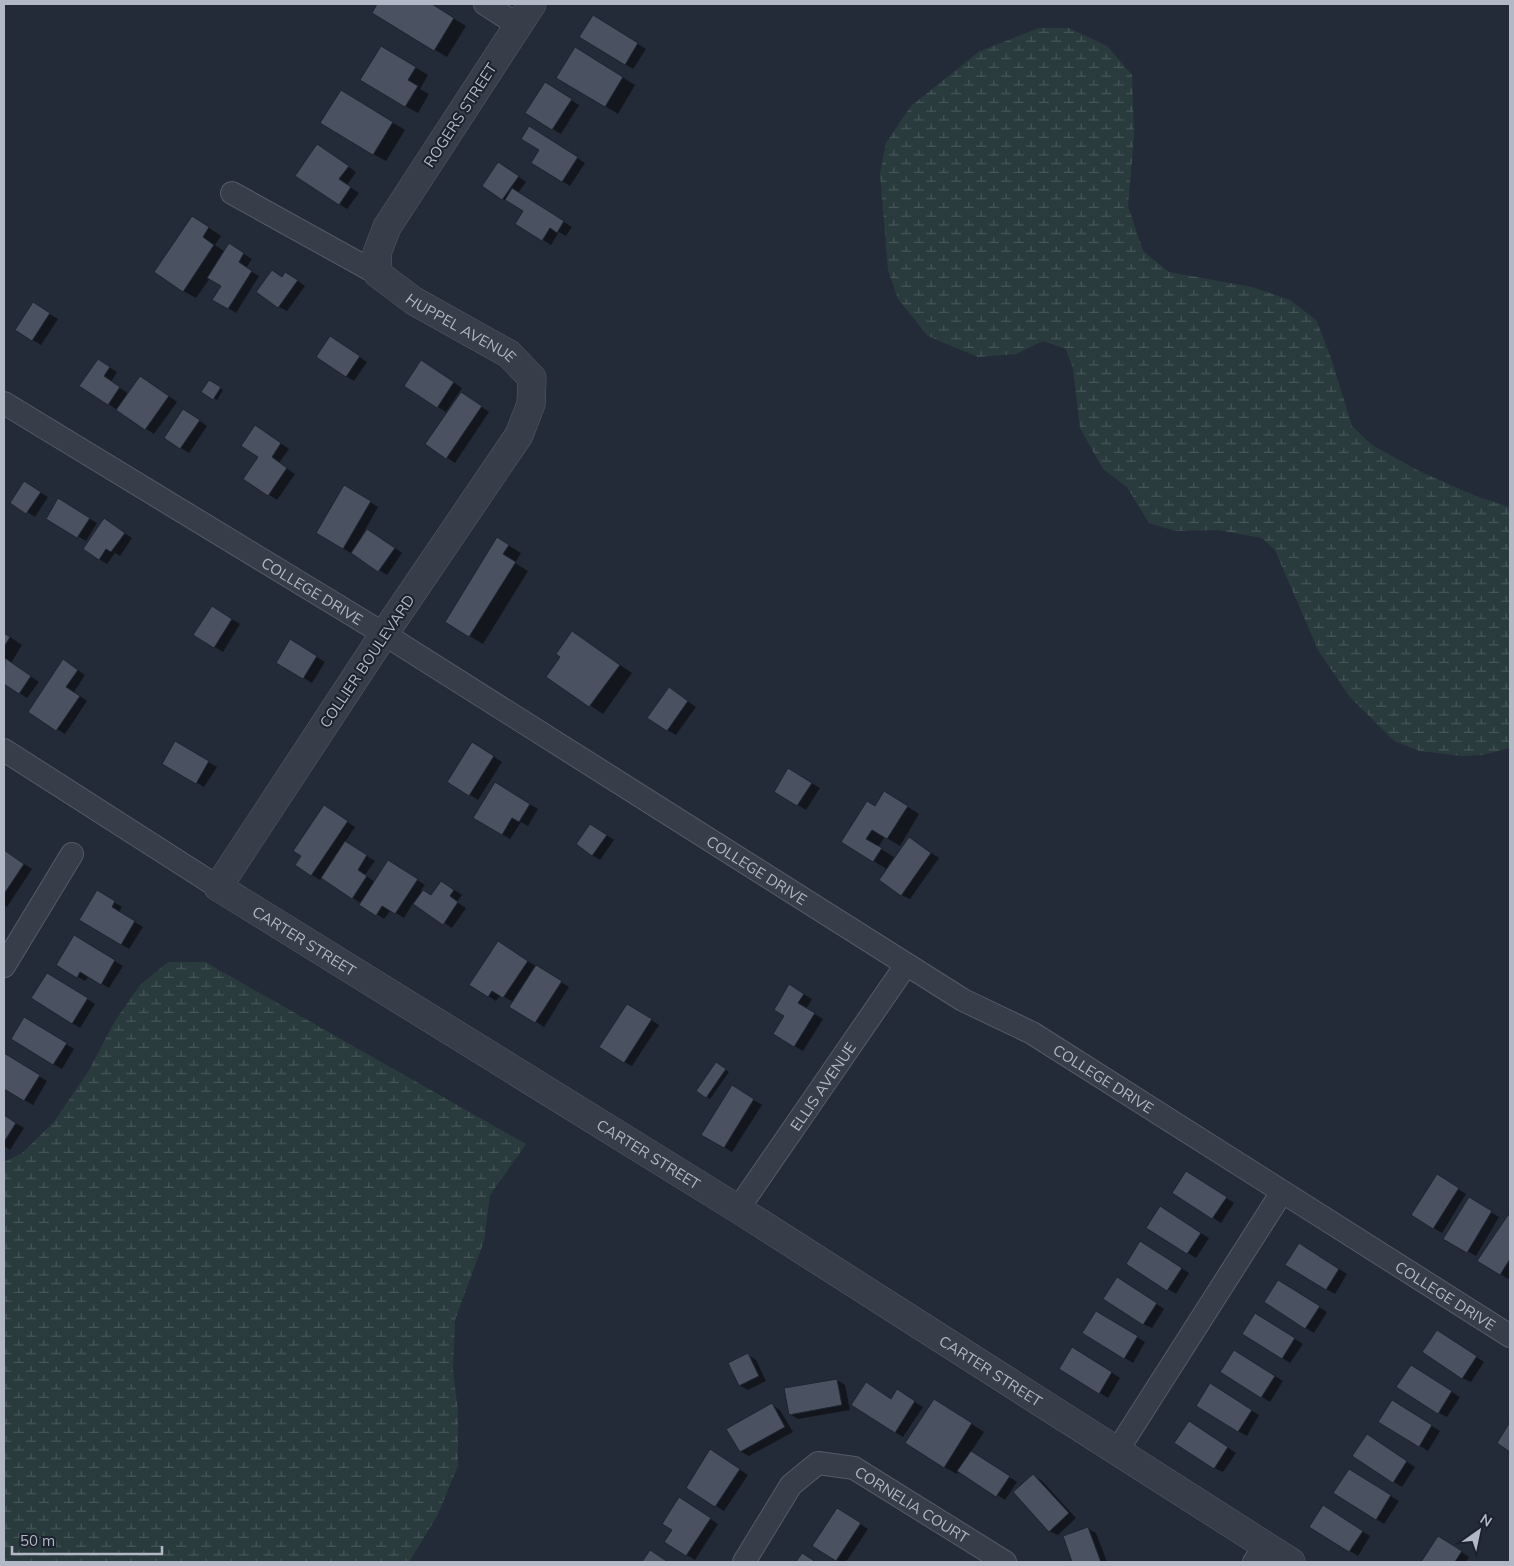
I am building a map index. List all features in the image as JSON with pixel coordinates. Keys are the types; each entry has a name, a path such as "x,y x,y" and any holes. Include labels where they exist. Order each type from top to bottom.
{"street":[{"path":"485,4 525,14"},
{"name":"ROGERS STREET","path":"378,274 377,253 387,227 525,14"},
{"path":"232,193 378,274"},
{"name":"HUPPEL AVENUE","path":"378,274 414,301 509,354 532,378 531,404 519,435"},
{"name":"COLLEGE DRIVE","path":"4,403 384,634 963,1000 1032,1033 1510,1336"},
{"name":"COLLIER BOULEVARD","path":"218,887 384,634 519,435"},
{"name":"CARTER STREET","path":"4,750 218,887 738,1209 1117,1451 1259,1554 1291,1562"},
{"path":"4,964 72,854"},
{"name":"ELLIS AVENUE","path":"738,1209 906,965"},
{"path":"1117,1451 1282,1192"},
{"name":"CORNELIA COURT","path":"744,1562 791,1485 818,1463 854,1468 1005,1562"}],"green space":[{"path":"1039,28 1069,28 1107,46 1132,75 1134,136 1128,206 1143,251 1169,272 1252,287 1290,300 1316,320 1330,355 1352,426 1372,445 1419,471 1478,497 1510,507 1510,748 1483,755 1461,756 1420,751 1394,741 1349,696 1318,650 1275,550 1262,538 1217,530 1175,531 1149,523 1127,487 1103,469 1080,428 1073,369 1066,349 1043,341 1016,354 978,357 928,336 898,299 888,270 880,174 886,143 911,106 980,51"},
{"path":"168,962 205,962 526,1144 490,1195 484,1241 455,1320 453,1370 458,1412 458,1466 437,1516 409,1562 4,1562 4,1162 22,1153 53,1123 88,1072 115,1021 140,985"}],"building":[{"path":"377,4 432,4 454,18 434,51 372,13"},
{"path":"593,15 638,43 625,65 579,37"},
{"path":"381,46 416,67 408,80 418,86 405,107 360,80"},
{"path":"575,47 623,77 605,107 556,78"},
{"path":"545,82 572,99 552,130 525,113"},
{"path":"341,90 393,122 373,155 320,123"},
{"path":"529,126 578,157 562,182 531,163 539,150 521,139"},
{"path":"317,144 349,166 339,179 351,187 339,205 295,176"},
{"path":"498,162 519,176 502,200 482,186"},
{"path":"512,188 564,221 557,233 550,228 542,241 515,224 523,211 505,200"},
{"path":"192,216 209,227 203,237 214,245 183,292 154,272"},
{"path":"229,243 244,253 239,262 252,271 228,309 212,300 221,286 207,278"},
{"path":"272,270 282,277 285,272 298,280 278,308 256,292"},
{"path":"33,302 50,313 32,341 15,330"},
{"path":"330,336 360,356 346,377 316,357"},
{"path":"98,359 110,367 104,376 120,387 108,405 79,386"},
{"path":"421,360 454,382 437,408 404,386"},
{"path":"140,376 169,396 145,430 116,410"},
{"path":"209,380 221,387 213,400 201,392"},
{"path":"461,392 482,406 446,459 425,444"},
{"path":"183,409 200,420 180,449 164,438"},
{"path":"255,425 281,443 272,457 287,468 268,496 243,479 258,457 241,446"},
{"path":"24,481 41,492 26,514 10,503"},
{"path":"344,485 371,501 343,549 316,533"},
{"path":"58,498 90,518 77,538 46,519"},
{"path":"104,518 125,533 111,552 106,549 99,560 83,549"},
{"path":"367,529 395,548 378,572 351,553"},
{"path":"497,537 509,545 503,554 516,562 469,637 445,622"},
{"path":"212,606 232,619 214,648 193,635"},
{"path":"572,631 620,665 589,707 546,677 560,657 556,654"},
{"path":"4,633 10,637 4,647"},
{"path":"290,639 317,656 303,679 276,663"},
{"path":"5,658 31,676 19,694 4,684"},
{"path":"63,659 78,670 66,687 80,696 56,731 28,712"},
{"path":"669,687 688,701 667,731 647,718"},
{"path":"175,741 209,761 196,784 162,764"},
{"path":"472,742 494,756 469,796 447,782"},
{"path":"788,768 812,783 797,806 774,792"},
{"path":"495,782 530,804 519,822 512,818 502,835 473,818"},
{"path":"884,791 908,806 887,839 872,830 866,839 882,848 873,862 841,842 867,801 875,806"},
{"path":"324,805 348,821 311,876 295,865 301,856 293,851"},
{"path":"590,824 607,835 592,856 576,844"},
{"path":"909,837 931,853 901,896 879,880"},
{"path":"345,841 367,855 358,870 367,876 352,899 321,878"},
{"path":"4,850 24,864 4,894"},
{"path":"388,860 418,879 395,914 382,906 376,916 359,905"},
{"path":"441,881 454,890 450,896 458,902 443,925 413,904 423,890 431,895"},
{"path":"97,890 115,901 112,907 135,921 121,945 79,920"},
{"path":"74,935 115,960 101,985 80,972 77,978 56,965"},
{"path":"498,941 528,961 503,998 492,991 488,997 469,985"},
{"path":"536,965 562,981 535,1023 509,1007"},
{"path":"47,973 88,998 72,1024 31,998"},
{"path":"789,984 804,994 798,1003 815,1013 794,1047 773,1034 784,1016 774,1010"},
{"path":"627,1004 652,1019 624,1063 599,1047"},
{"path":"24,1017 67,1043 53,1065 11,1039"},
{"path":"4,1053 40,1075 24,1101 4,1089"},
{"path":"716,1062 726,1069 706,1098 696,1091"},
{"path":"732,1085 754,1099 724,1148 701,1135"},
{"path":"4,1115 16,1123 4,1142"},
{"path":"1186,1171 1227,1197 1212,1219 1172,1193"},
{"path":"1437,1174 1459,1188 1433,1229 1411,1215"},
{"path":"1469,1197 1492,1211 1467,1253 1443,1239"},
{"path":"1160,1206 1201,1233 1187,1254 1146,1228"},
{"path":"1508,1215 1510,1217 1510,1259 1500,1275 1477,1261"},
{"path":"1140,1241 1182,1268 1167,1291 1126,1264"},
{"path":"1299,1243 1339,1269 1326,1290 1285,1265"},
{"path":"1117,1277 1157,1303 1143,1325 1103,1299"},
{"path":"1278,1280 1320,1306 1305,1329 1264,1302"},
{"path":"1096,1311 1138,1336 1124,1359 1082,1333"},
{"path":"1255,1313 1295,1338 1282,1359 1242,1334"},
{"path":"1437,1330 1477,1356 1462,1379 1422,1352"},
{"path":"1072,1347 1112,1372 1099,1394 1059,1369"},
{"path":"1234,1350 1275,1376 1261,1398 1220,1372"},
{"path":"748,1353 759,1376 739,1386 728,1363"},
{"path":"1411,1365 1452,1391 1438,1414 1396,1387"},
{"path":"837,1379 842,1405 789,1415 784,1388"},
{"path":"866,1382 891,1399 897,1389 915,1401 895,1433 851,1405"},
{"path":"1210,1383 1252,1410 1238,1432 1196,1406"},
{"path":"934,1399 972,1423 944,1468 905,1443"},
{"path":"1392,1400 1432,1425 1419,1447 1378,1422"},
{"path":"772,1403 785,1427 740,1452 726,1429"},
{"path":"1189,1421 1228,1447 1214,1469 1174,1443"},
{"path":"1510,1422 1510,1452 1497,1443"},
{"path":"1367,1434 1407,1461 1393,1483 1352,1456"},
{"path":"710,1449 740,1469 715,1507 686,1488"},
{"path":"971,1451 1010,1476 996,1497 957,1471"},
{"path":"1349,1469 1391,1495 1376,1520 1333,1493"},
{"path":"1033,1474 1069,1513 1049,1532 1013,1492"},
{"path":"679,1497 711,1518 686,1556 664,1542 672,1530 662,1524"},
{"path":"1323,1505 1363,1531 1349,1552 1309,1527"},
{"path":"837,1508 861,1523 836,1561 812,1546"},
{"path":"1088,1527 1101,1562 1072,1562 1063,1536"},
{"path":"1438,1536 1462,1551 1455,1562 1421,1562"},
{"path":"650,1550 668,1562 642,1562"},
{"path":"802,1553 816,1562 796,1562"}]}
